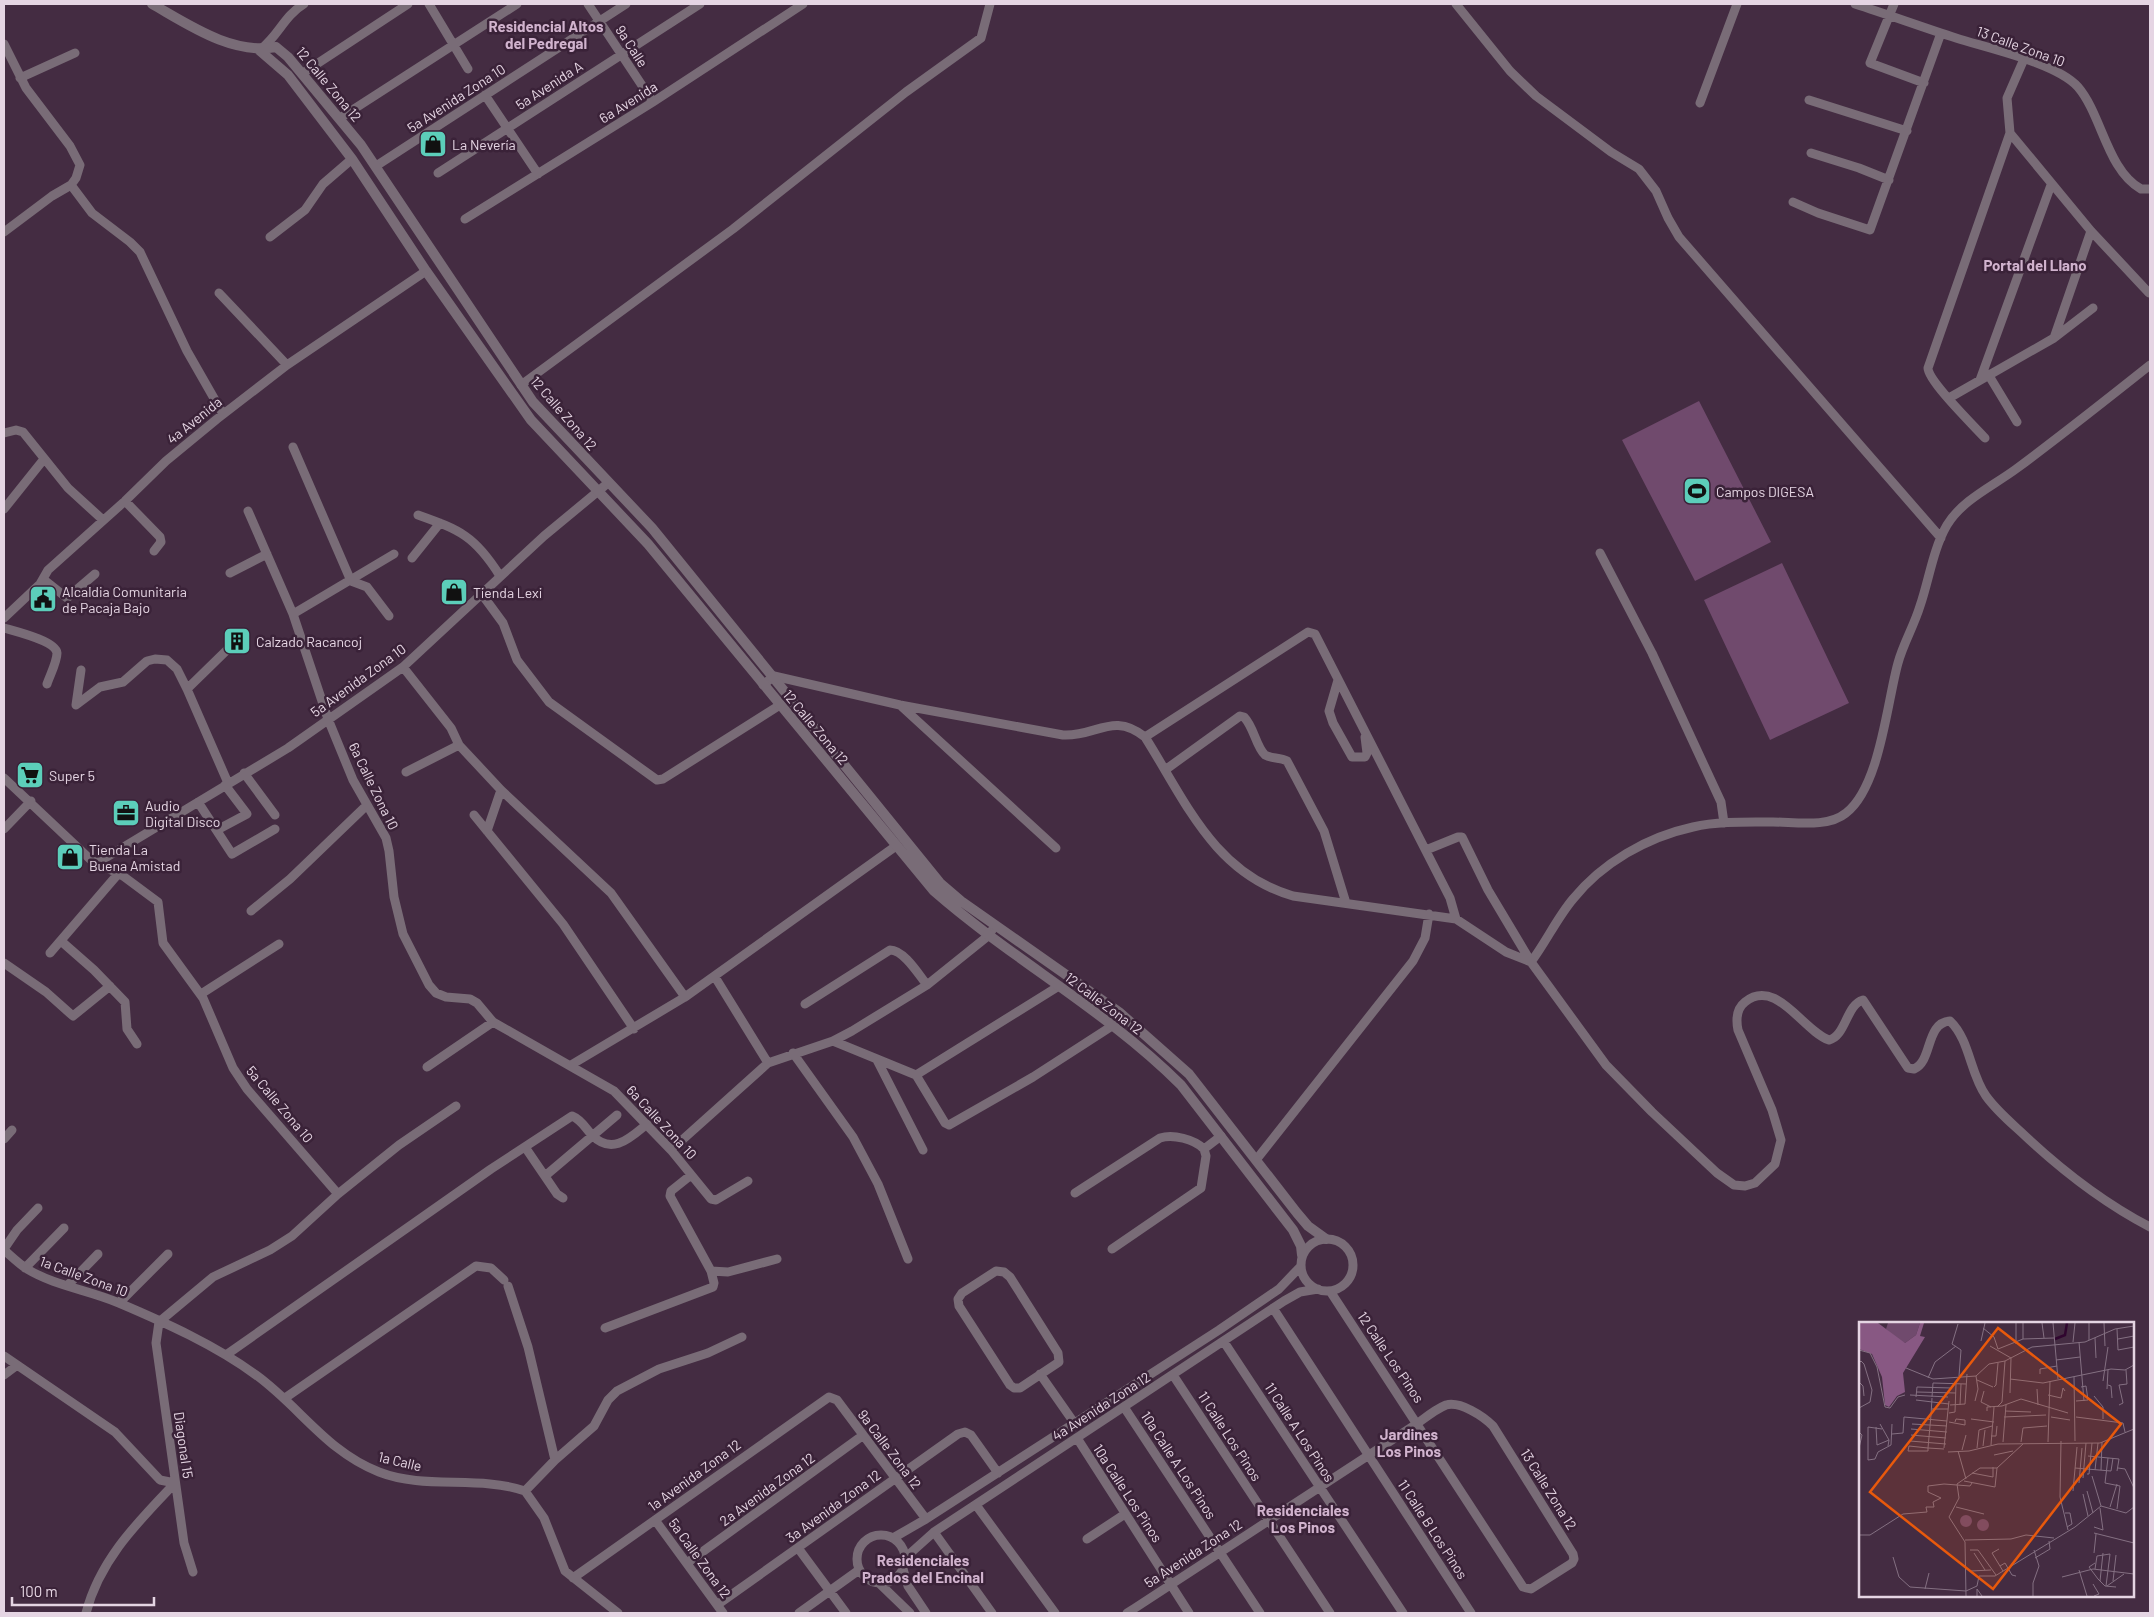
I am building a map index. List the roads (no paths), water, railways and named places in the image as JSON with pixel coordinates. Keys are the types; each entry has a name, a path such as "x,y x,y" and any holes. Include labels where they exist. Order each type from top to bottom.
{"street":[{"path":"152,4 227,44 259,50 272,39 286,17 301,6"},
{"path":"303,73 408,4"},
{"path":"429,4 468,68"},
{"path":"340,118 517,4"},
{"name":"9a Calle","path":"588,4 653,102"},
{"name":"5a Avenida Zona 10","path":"376,166 626,4"},
{"name":"5a Avenida A","path":"438,173 700,4"},
{"name":"6a Avenida","path":"465,219 653,102 803,4"},
{"path":"521,385 733,229 906,92 981,38 990,4"},
{"path":"1456,4 1510,71 1536,96 1611,152 1640,169 1656,191 1668,218 1680,238 1941,538"},
{"path":"1700,103 1737,4"},
{"name":"13 Calle Zona 10","path":"1856,4 2024,59 2064,76 2077,87 2089,104 2113,155 2126,176 2140,189 2150,189"},
{"path":"1894,4 1870,63 1924,83"},
{"path":"1793,202 1818,213 1870,230 1924,83 1940,32"},
{"path":"4,44 20,78 34,101 76,155 80,165 76,178 71,185 52,196 4,232"},
{"name":"12 Calle Zona 12","path":"259,50 276,47 285,53 340,118 376,166 481,326 542,413 652,528 774,676 940,883 960,901 1119,1012 1189,1074 1302,1220 1326,1239"},
{"name":"12 Calle Zona 12","path":"259,50 288,75 352,159 426,271 531,420 648,544 934,891 988,936 1059,986 1163,1066 1181,1084 1293,1230 1301,1246 1302,1255"},
{"path":"20,78 75,53"},
{"path":"1985,438 1949,398 1929,373 1928,368 2010,134 2007,98 2024,59"},
{"path":"485,95 538,174"},
{"path":"1809,100 1907,131"},
{"path":"2010,134 2091,231 2149,293"},
{"path":"1811,153 1859,168 1889,180"},
{"path":"270,237 305,210 323,184 352,159"},
{"path":"1980,380 2051,184"},
{"path":"71,185 92,213 140,252 187,351 223,414"},
{"path":"2054,338 2091,231"},
{"name":"4a Avenida","path":"4,618 43,578 48,570 125,501 166,461 223,414 287,365 426,271"},
{"path":"219,293 287,365"},
{"path":"1949,398 2054,338 2093,308"},
{"path":"470,333 481,326"},
{"path":"1531,962 1575,897 1608,865 1630,852 1671,834 1694,827 1724,823 1830,821 1844,815 1854,806 1866,783 1883,734 1898,661 1920,608 1941,538 1948,524 1964,507 2040,451 2150,365"},
{"path":"1988,374 2017,422"},
{"path":"4,434 16,430 23,432 68,488 103,520"},
{"path":"293,447 351,581 368,587 389,616"},
{"path":"4,509 44,458"},
{"name":"5a Avenida Zona 10","path":"96,863 272,758 403,667 500,576 608,483"},
{"path":"125,501 160,537 161,542 154,551"},
{"name":"6a Calle Zona 10","path":"248,511 293,614 328,719 353,780 386,838 394,897 403,934 430,985 436,993 446,997 470,999 477,1003 493,1022 614,1091 672,1150 714,1200 748,1181"},
{"path":"418,515 465,535 492,563 500,576"},
{"path":"412,558 440,523"},
{"path":"1600,553 1652,652 1721,802 1724,823"},
{"path":"230,573 267,554"},
{"path":"293,614 394,554"},
{"path":"43,578 67,598 95,574"},
{"path":"481,594 504,623 517,660 549,702 658,780 663,779 780,705"},
{"path":"4,628 41,640 56,650 48,684"},
{"path":"1144,737 1308,632 1316,634 1450,898 1456,920"},
{"path":"187,690 230,647"},
{"path":"80,670 76,705 100,687 123,682 144,664 155,659 167,660 172,663 187,690 226,784 247,814 217,830"},
{"path":"403,667 451,728 459,745 501,790 611,893 685,997"},
{"path":"763,685 774,676 900,705 1063,735 1083,734 1116,724 1134,729 1144,737 1213,846 1240,870 1279,892 1293,896 1429,914 1456,920 1506,952 1531,962"},
{"path":"1338,680 1329,711 1348,752 1356,758 1362,758 1367,753 1365,732"},
{"path":"900,705 1056,848"},
{"path":"1165,770 1240,716 1244,717 1258,739 1262,752 1268,757 1281,757 1287,761 1324,831 1346,903"},
{"path":"406,772 459,745"},
{"path":"244,773 275,815"},
{"name":"5a Calle Zona 10","path":"4,778 96,863 118,874 158,902 162,944 201,994 233,1068 338,1194"},
{"path":"487,831 501,790"},
{"path":"4,829 31,801"},
{"path":"198,802 232,854 275,829"},
{"path":"251,911 290,879 367,805"},
{"path":"474,815 563,924 634,1029"},
{"path":"1426,850 1462,837 1488,890 1531,962 1606,1065 1704,1161 1734,1185 1745,1186 1755,1183 1765,1175 1775,1164 1781,1140 1772,1110 1738,1030 1736,1020 1742,1005 1753,997 1762,995 1774,998 1816,1033 1829,1040 1836,1036 1855,1004 1862,1000 1908,1068 1914,1069 1923,1062 1937,1029 1945,1021 1950,1021 1962,1041 1978,1082 1998,1111 2076,1180 2118,1210 2150,1227"},
{"path":"571,1065 634,1029 715,977 896,846"},
{"path":"50,953 118,874"},
{"path":"1256,1160 1413,961 1425,938 1429,914"},
{"path":"672,1150 768,1063 833,1040 927,985 988,936 996,926"},
{"path":"61,941 110,986 126,1006 127,1028 137,1044"},
{"path":"201,994 279,944"},
{"path":"805,1004 890,950 895,950 901,955 927,985"},
{"path":"4,963 46,992 73,1016 110,986"},
{"path":"715,977 768,1063"},
{"path":"916,1075 1059,986"},
{"path":"427,1067 493,1022"},
{"path":"833,1040 916,1075 945,1123 949,1125 1033,1077 1112,1026"},
{"path":"793,1053 854,1137 878,1184 908,1259"},
{"path":"877,1060 923,1150"},
{"path":"158,1322 213,1276 270,1250 292,1236 338,1194 399,1145 456,1106"},
{"path":"545,1176 617,1115"},
{"path":"226,1355 524,1147 572,1116 580,1120 592,1135 605,1143 619,1145 647,1124"},
{"path":"4,1139 12,1130"},
{"path":"1204,1149 1221,1136"},
{"path":"1076,1193 1160,1138 1175,1137 1196,1143 1204,1149 1206,1156 1200,1188 1112,1250"},
{"path":"524,1147 557,1194 563,1198"},
{"path":"605,1328 713,1287 711,1271 670,1196 670,1191 674,1187 692,1175"},
{"path":"4,1250 18,1230 38,1208"},
{"path":"25,1268 64,1228"},
{"path":"1326,1239 1341,1243 1347,1249 1352,1263 1349,1278 1330,1291 1318,1289 1306,1280 1301,1266 1302,1255 1312,1243 1326,1239"},
{"name":"1a Calle Zona 10","path":"4,1250 25,1268 48,1279 119,1303 158,1322"},
{"path":"68,1285 98,1254"},
{"path":"119,1303 168,1254"},
{"path":"711,1271 728,1272 776,1259"},
{"path":"285,1398 476,1266 491,1268 506,1283 533,1364 555,1460"},
{"name":"4a Avenida Zona 12","path":"893,1538 1075,1424 1279,1289 1301,1266"},
{"path":"996,1271 1004,1272 1010,1277 1058,1353 1059,1362 1040,1374 1020,1388 1014,1388 1010,1385 959,1306 958,1299 962,1293 996,1271"},
{"name":"4a Avenida Zona 12","path":"905,1558 934,1532 1273,1308 1292,1296 1318,1289"},
{"name":"12 Calle Los Pinos","path":"1330,1291 1527,1590"},
{"name":"11 Calle B Los Pinos","path":"1273,1308 1471,1613"},
{"name":"1a Calle","path":"158,1322 226,1355 285,1398 324,1439 354,1462 382,1473 410,1479 488,1484 525,1491"},
{"name":"Diagonal 15","path":"158,1322 156,1343 175,1483 184,1543 193,1572"},
{"path":"618,1613 565,1571 559,1561 544,1518 525,1491 555,1460 594,1426 608,1400 624,1386 659,1369 708,1353 742,1337"},
{"name":"11 Calle A Los Pinos","path":"1224,1342 1403,1613"},
{"path":"4,1356 16,1366 99,1420 132,1448 160,1480 175,1483"},
{"path":"4,1376 16,1366"},
{"path":"1040,1374 1075,1424"},
{"name":"11 Calle Los Pinos","path":"1174,1375 1330,1613"},
{"name":"9a Calle Zona 12","path":"832,1397 837,1400 862,1436 926,1519"},
{"name":"1a Avenida Zona 12","path":"573,1578 823,1399 832,1397"},
{"name":"5a Avenida Zona 12","path":"1127,1613 1368,1455 1441,1408 1451,1404"},
{"name":"13 Calle Zona 12","path":"1451,1404 1481,1416 1493,1426 1573,1554 1574,1559 1572,1563 1527,1590"},
{"name":"10a Calle A Los Pinos","path":"1124,1407 1260,1613"},
{"name":"3a Avenida Zona 12","path":"720,1609 798,1548 958,1434 965,1432 971,1436 998,1473"},
{"name":"2a Avenida Zona 12","path":"687,1563 862,1436"},
{"name":"10a Calle Los Pinos","path":"1077,1438 1189,1613"},
{"path":"86,1613 96,1581 112,1556 139,1522 175,1483"},
{"path":"976,1505 1054,1613"},
{"path":"1087,1539 1125,1514"},
{"name":"5a Calle Zona 12","path":"655,1520 720,1609"},
{"path":"934,1532 992,1613"},
{"path":"880,1584 894,1580 903,1569 905,1558 899,1543 893,1538 878,1535 864,1542 857,1555 859,1570 868,1580 880,1584 910,1613"},
{"path":"798,1548 846,1613"},
{"path":"903,1569 911,1592 926,1613"},
{"path":"799,1613 859,1570"}],"place":[{"name":"La Nevería","path":"433,144"},
{"name":"Campos DIGESA","path":"1697,491"},
{"name":"Tienda Lexi","path":"454,592"},
{"name":"Alcaldia Comunitaria de Pacaja Bajo","path":"43,599"},
{"name":"Calzado Racancoj","path":"237,641"},
{"name":"Super 5","path":"30,775"},
{"name":"Audio Digital Disco","path":"126,813"},
{"name":"Tienda La Buena Amistad","path":"70,857"}],"district":[{"name":"Residencial Altos del Pedregal","path":"546,34"},
{"name":"Portal del Llano","path":"2035,265"},
{"name":"Jardines Los Pinos","path":"1409,1442"},
{"name":"Residenciales Los Pinos","path":"1303,1518"},
{"name":"Residenciales Prados del Encinal","path":"923,1568"}]}
